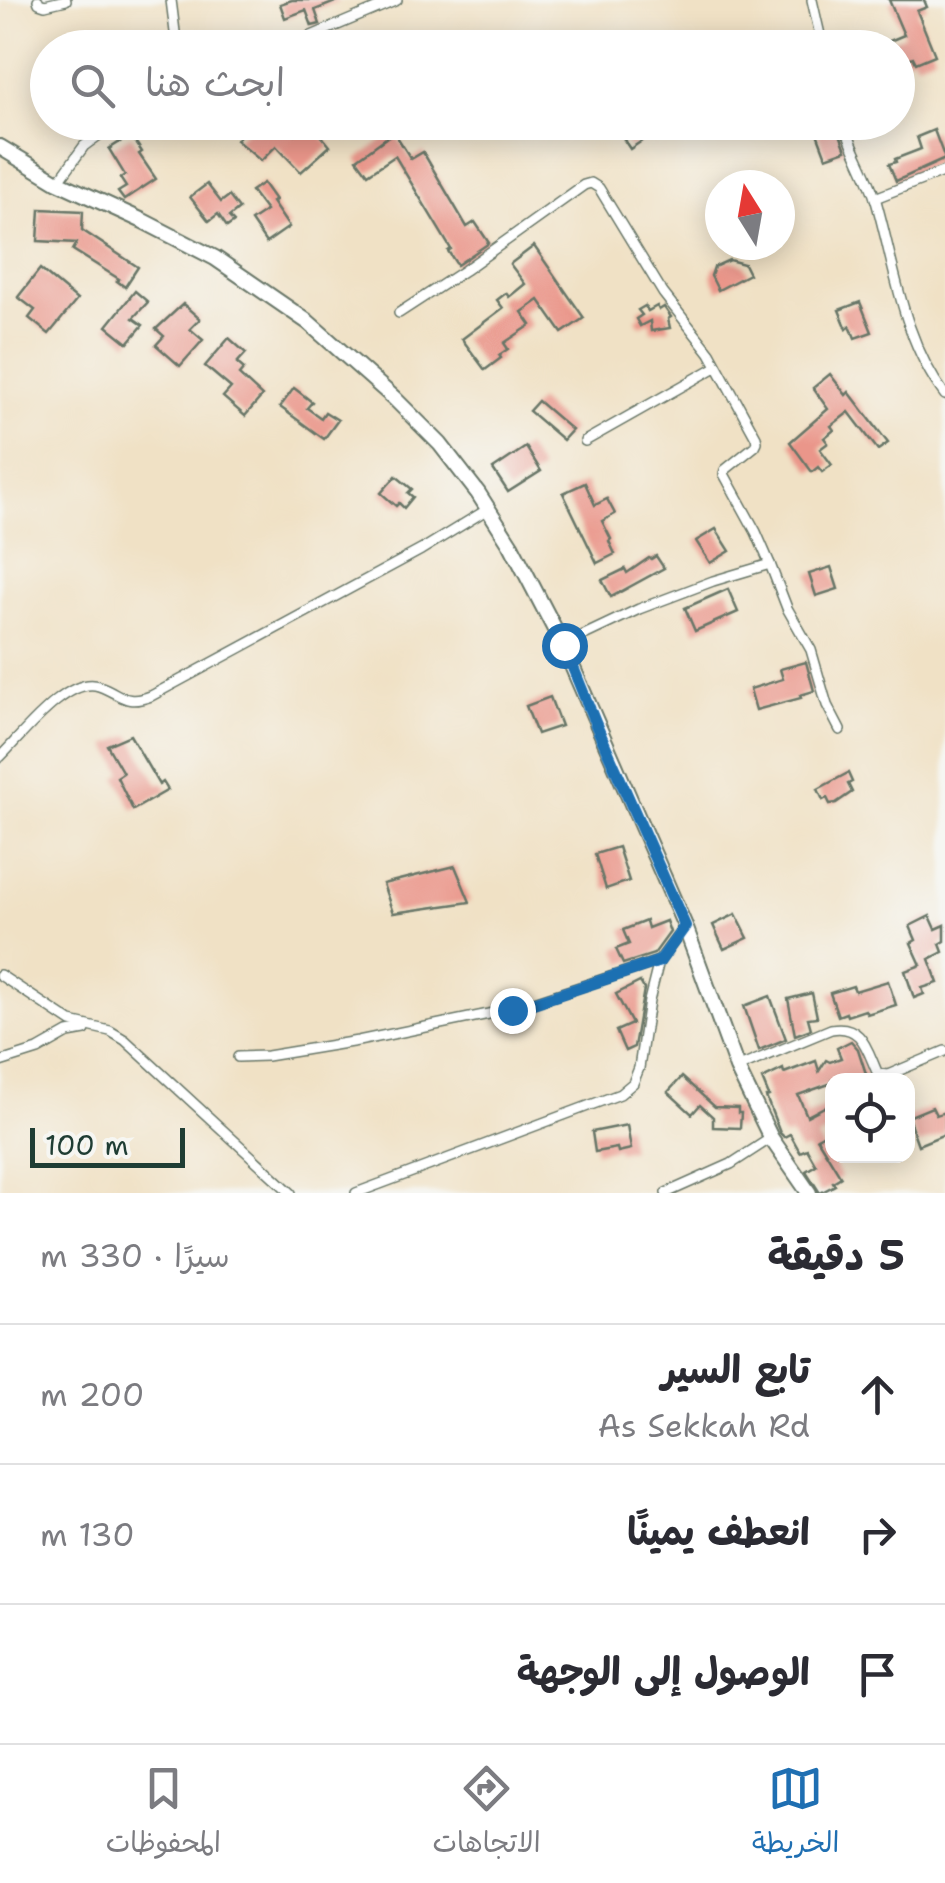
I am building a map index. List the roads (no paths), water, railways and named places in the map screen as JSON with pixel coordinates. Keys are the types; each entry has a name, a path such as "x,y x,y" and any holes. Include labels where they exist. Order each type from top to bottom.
{"main road":[{"path":"0,147 58,182 215,258 308,322 440,444 511,544 564,645 685,926 736,1068 771,1138 809,1193"}],"street":[{"path":"38,0 46,6 66,0"},
{"path":"171,0 175,30"},
{"path":"326,30 397,0"},
{"path":"812,0 819,30"},
{"path":"58,182 92,140"},
{"path":"852,140 876,198 886,249 915,344 945,395"},
{"path":"876,198 945,171"},
{"path":"399,313 584,185 591,183 598,188 663,292 710,353 758,442 724,474 756,532 786,608 810,650 827,705 840,730"},
{"path":"585,441 716,367"},
{"path":"0,757 53,704 78,688 95,685 126,700 150,696 421,550 488,509"},
{"path":"564,645 639,609 770,564"},
{"path":"356,1193 628,1088 639,1068 660,961 685,926"},
{"path":"238,1057 358,1042 512,1010 660,961"},
{"path":"0,975 70,1022 125,1040 291,1193"},
{"path":"736,1068 842,1027 851,1028 862,1039 878,1074 888,1075 945,1051"},
{"path":"0,1062 38,1050 68,1033 93,1028"},
{"path":"666,1193 731,1164 771,1138"}]}
